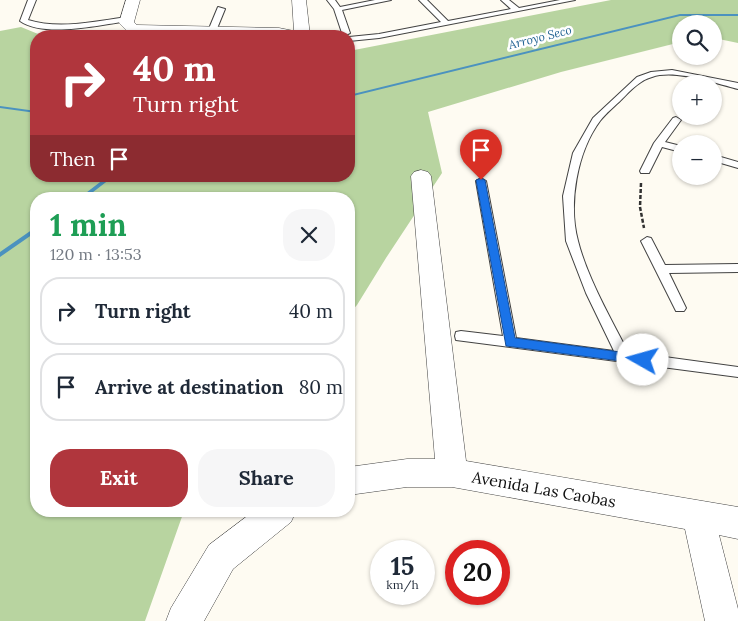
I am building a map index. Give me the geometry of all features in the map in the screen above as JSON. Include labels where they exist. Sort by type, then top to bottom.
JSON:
[{"type":"street","points":[[133,0],[127,26],[133,29],[172,30]]},
{"type":"street","points":[[299,0],[302,30]]},
{"type":"street","points":[[421,176],[452,473]]},
{"type":"street","name":"Avenida Las Caobas","points":[[355,480],[407,473],[452,473],[738,523]]},
{"type":"street","points":[[698,516],[723,621]]},
{"type":"street","points":[[184,621],[221,557],[272,517]]},
{"type":"lane","points":[[32,0],[24,21],[30,24],[45,26],[70,25],[128,19]]},
{"type":"lane","points":[[331,0],[338,9],[345,30]]},
{"type":"lane","points":[[338,9],[387,0]]},
{"type":"lane","points":[[423,0],[446,23]]},
{"type":"lane","points":[[505,0],[518,10]]},
{"type":"lane","points":[[355,36],[378,36],[571,0]]},
{"type":"lane","points":[[212,30],[221,9]]},
{"type":"lane","points":[[624,357],[592,293],[572,241],[568,196],[578,153],[596,120],[622,94],[640,79],[651,74],[672,72],[738,86]]},
{"type":"lane","points":[[645,171],[659,143],[672,125]]},
{"type":"lane","points":[[659,143],[672,147]]},
{"type":"lane","points":[[722,160],[738,165]]},
{"type":"lane","points":[[481,180],[510,342]]},
{"type":"lane","points":[[647,241],[680,308]]},
{"type":"lane","points":[[660,269],[738,268]]},
{"type":"lane","points":[[461,336],[738,372]]},
{"type":"path","points":[[645,171],[640,189],[640,207],[647,241]]},
{"type":"green space","points":[[611,0],[738,0],[738,43],[722,40],[722,15],[672,15],[672,44],[561,72],[428,112],[442,173],[355,307],[355,192],[30,192],[30,517],[182,517],[145,621],[0,621],[0,31],[21,27],[30,31],[30,182],[355,182],[355,50]]},
{"type":"waterway","name":"Arroyo Seco","points":[[355,95],[680,15],[738,15]]},
{"type":"waterway","name":"Arroyo Seco","points":[[0,107],[30,111]]},
{"type":"waterway","points":[[90,192],[104,182]]},
{"type":"waterway","points":[[0,255],[30,233]]},
{"type":"route","points":[[481,180],[510,342],[643,360]]}]
